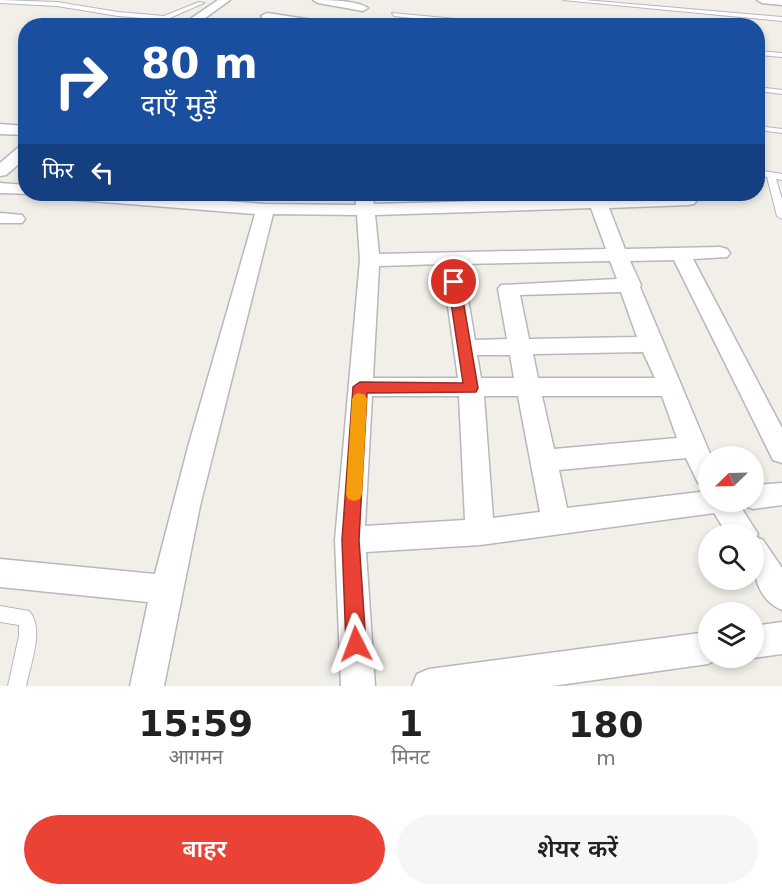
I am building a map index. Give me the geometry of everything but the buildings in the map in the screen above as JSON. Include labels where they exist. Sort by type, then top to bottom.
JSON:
[{"type":"street","points":[[308,0],[363,8]]},
{"type":"street","points":[[347,18],[375,0]]},
{"type":"street","points":[[762,0],[782,2]]},
{"type":"street","points":[[198,18],[221,3]]},
{"type":"street","points":[[264,18],[280,8]]},
{"type":"street","points":[[267,16],[280,18]]},
{"type":"street","points":[[2,132],[18,131]]},
{"type":"street","points":[[2,168],[18,155]]},
{"type":"street","points":[[0,188],[18,189]]},
{"type":"street","points":[[158,201],[264,209],[412,201]]},
{"type":"street","points":[[598,201],[651,344],[671,387],[698,456]]},
{"type":"street","points":[[358,686],[350,540],[370,260],[365,202]]},
{"type":"street","points":[[147,686],[165,589],[264,209]]},
{"type":"street","points":[[681,253],[779,442]]},
{"type":"street","points":[[370,260],[720,253]]},
{"type":"street","points":[[500,258],[556,523]]},
{"type":"street","points":[[451,260],[471,388],[480,532]]},
{"type":"street","points":[[507,289],[631,285]]},
{"type":"street","points":[[464,348],[651,344]]},
{"type":"street","points":[[360,387],[529,389],[671,387]]},
{"type":"street","points":[[543,461],[693,447]]},
{"type":"street","points":[[764,496],[782,494]]},
{"type":"street","points":[[350,540],[480,532],[698,504]]},
{"type":"street","points":[[764,566],[782,595]]},
{"type":"street","points":[[0,573],[165,589]]},
{"type":"street","points":[[764,640],[782,638]]},
{"type":"street","points":[[429,686],[698,649]]},
{"type":"lane","points":[[182,0],[221,3]]},
{"type":"lane","points":[[566,0],[782,19]]},
{"type":"lane","points":[[0,1],[57,4],[118,14],[165,18],[201,3]]},
{"type":"lane","points":[[591,18],[596,1]]},
{"type":"lane","points":[[394,14],[432,18]]},
{"type":"lane","points":[[765,48],[782,50]]},
{"type":"lane","points":[[765,54],[782,55]]},
{"type":"lane","points":[[765,90],[782,92]]},
{"type":"lane","points":[[765,129],[782,131]]},
{"type":"lane","points":[[765,174],[782,177]]},
{"type":"lane","points":[[771,175],[782,216]]},
{"type":"lane","points":[[0,614],[23,617],[27,621],[28,636],[17,686]]},
{"type":"slow traffic","points":[[354,494],[359,399]]},
{"type":"route","points":[[356,644],[350,540],[360,387],[471,388],[454,282]]}]
